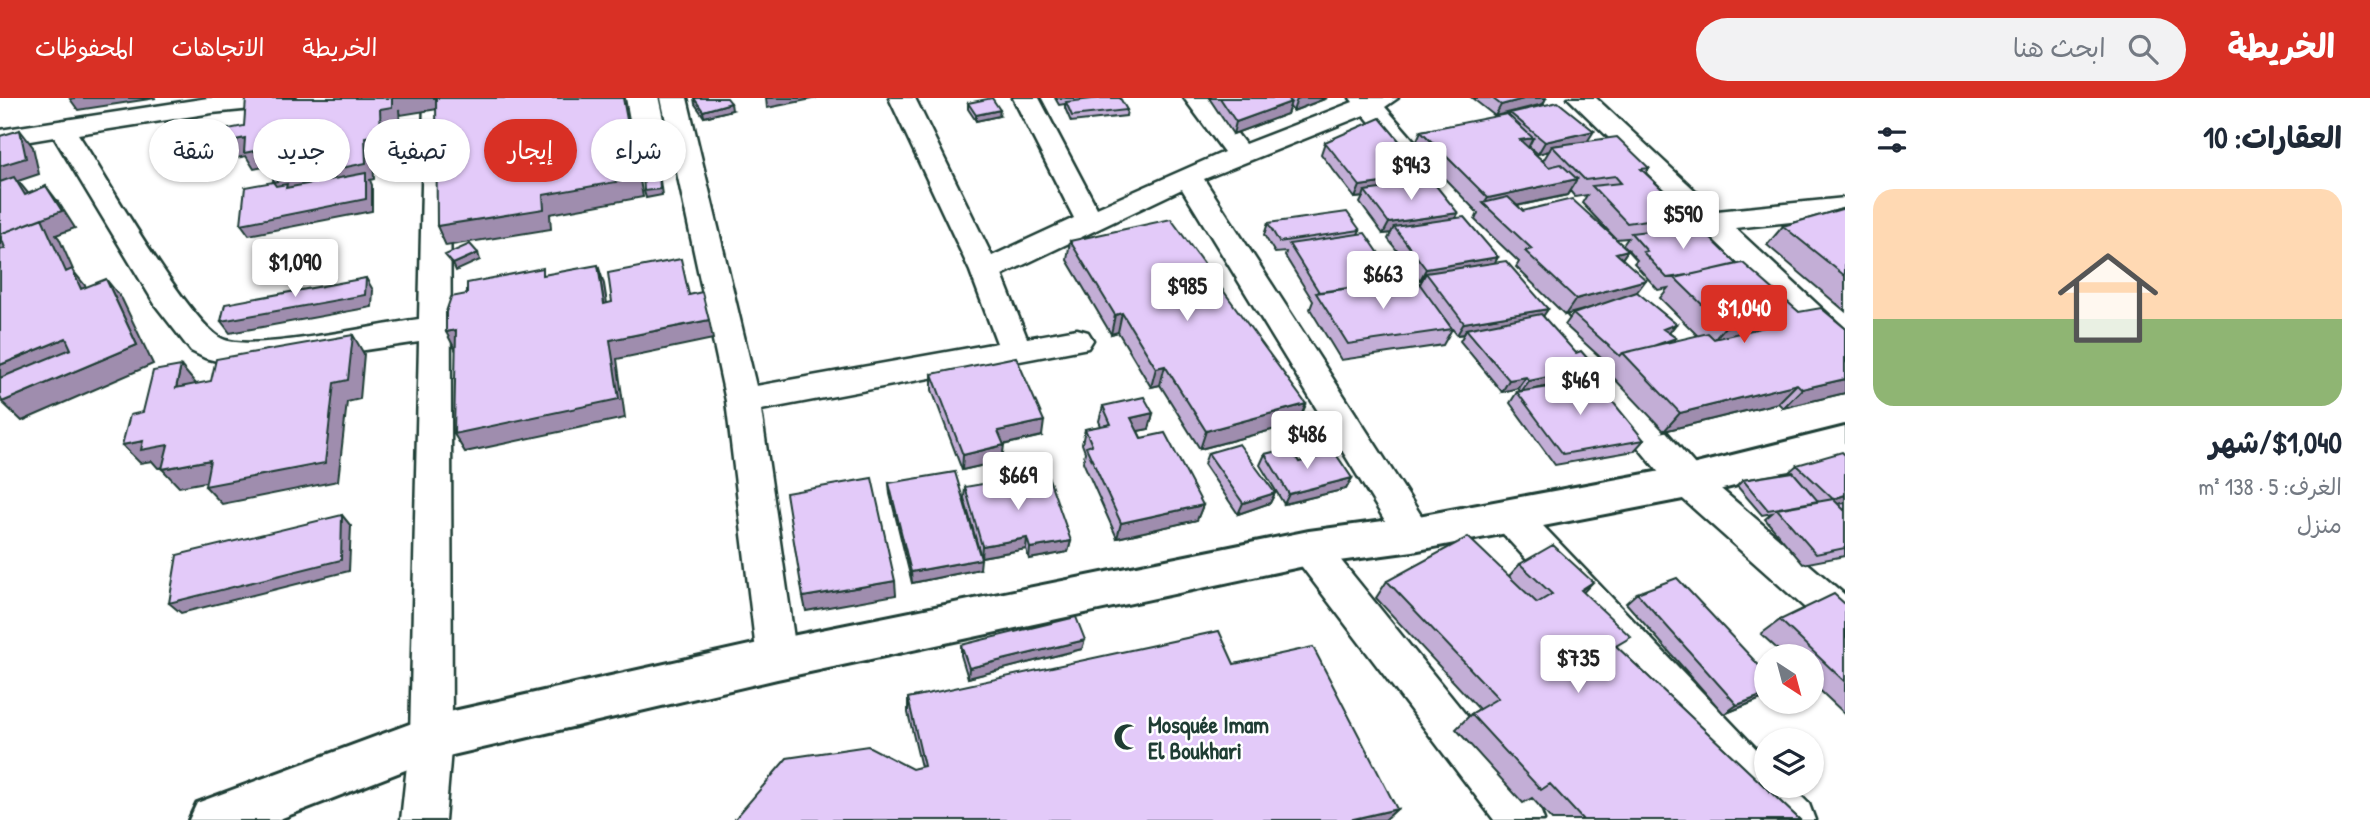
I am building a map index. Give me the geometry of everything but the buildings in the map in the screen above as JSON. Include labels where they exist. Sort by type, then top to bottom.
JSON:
[{"type":"street","points":[[0,138],[63,130],[213,102],[283,98]]},
{"type":"street","points":[[423,820],[431,738],[437,98]]},
{"type":"street","points":[[674,98],[743,401],[777,659]]},
{"type":"street","points":[[902,98],[985,271],[1016,351]]},
{"type":"street","points":[[1026,98],[1090,222]]},
{"type":"street","points":[[1198,98],[1240,155]]},
{"type":"street","points":[[1581,98],[1845,349]]},
{"type":"street","points":[[985,271],[1188,176],[1373,101],[1688,482],[1845,619]]},
{"type":"street","points":[[63,130],[167,298],[202,343],[216,350],[245,356],[436,328]]},
{"type":"street","points":[[1188,176],[1413,534]]},
{"type":"street","points":[[1712,221],[1845,207]]},
{"type":"street","points":[[743,401],[1077,340]]},
{"type":"street","points":[[214,820],[431,738],[777,659],[1309,548],[1413,534],[1688,482],[1845,442]]},
{"type":"street","points":[[1510,516],[1793,820]]},
{"type":"street","points":[[1309,548],[1522,820]]},
{"type":"place","name":"Mosquée Imam El Boukhari","points":[[1127,737]]}]
